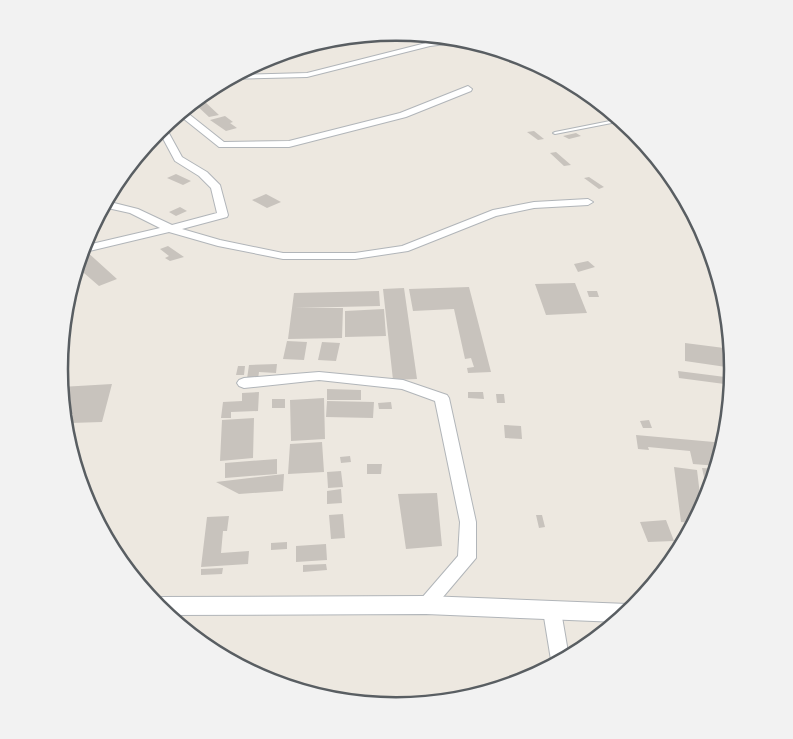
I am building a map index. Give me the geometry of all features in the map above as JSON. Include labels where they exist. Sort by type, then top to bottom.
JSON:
[{"type":"street","points":[[246,77],[307,75],[413,47],[437,44]]},
{"type":"street","points":[[187,117],[222,145],[289,144],[403,115],[468,89]]},
{"type":"street","points":[[92,247],[127,238],[173,230],[223,215],[216,187],[203,174],[178,159],[166,135]]},
{"type":"street","points":[[112,205],[134,210],[173,230],[218,243],[284,256],[355,256],[404,249],[493,213],[534,205],[588,202]]},
{"type":"street","points":[[244,383],[319,376],[403,385],[442,398],[468,522],[467,558],[426,606]]},
{"type":"street","points":[[169,606],[426,606],[617,613]]},
{"type":"street","points":[[552,612],[559,655]]},
{"type":"lane","points":[[555,133],[612,122]]},
{"type":"building","points":[[206,103],[219,115],[209,117],[199,108]]},
{"type":"building","points":[[225,116],[237,128],[226,131],[210,120]]},
{"type":"building","points":[[534,131],[544,139],[538,140],[527,132]]},
{"type":"building","points":[[576,133],[581,136],[569,139],[563,136]]},
{"type":"building","points":[[556,152],[571,165],[564,166],[550,153]]},
{"type":"building","points":[[176,174],[191,181],[183,185],[167,178]]},
{"type":"building","points":[[589,177],[604,187],[599,189],[584,178]]},
{"type":"building","points":[[266,194],[281,202],[267,208],[252,200]]},
{"type":"building","points":[[180,207],[187,211],[176,216],[169,212]]},
{"type":"building","points":[[168,246],[184,257],[170,261],[165,258],[169,256],[160,249]]},
{"type":"building","points":[[89,254],[117,279],[99,286],[83,272]]},
{"type":"building","points":[[588,261],[595,267],[578,272],[574,264]]},
{"type":"building","points":[[575,283],[587,313],[546,315],[535,284]]},
{"type":"building","points":[[469,287],[491,372],[468,373],[467,368],[474,367],[471,358],[465,359],[454,309],[413,311],[409,289]]},
{"type":"building","points":[[404,288],[417,379],[393,380],[383,289]]},
{"type":"building","points":[[379,291],[380,306],[295,308],[343,308],[342,338],[288,339],[294,293]]},
{"type":"building","points":[[587,291],[597,291],[599,297],[589,297]]},
{"type":"building","points":[[384,309],[386,336],[345,337],[345,311]]},
{"type":"building","points":[[287,341],[307,342],[304,360],[283,359]]},
{"type":"building","points":[[322,342],[340,343],[336,361],[318,360]]},
{"type":"building","points":[[685,343],[724,348],[725,367],[685,361]]},
{"type":"building","points":[[277,364],[276,373],[259,372],[258,379],[247,379],[249,365]]},
{"type":"building","points":[[238,366],[245,366],[244,375],[236,375]]},
{"type":"building","points":[[678,371],[725,377],[724,384],[679,378]]},
{"type":"building","points":[[112,384],[102,422],[73,423],[69,387]]},
{"type":"building","points":[[327,389],[361,390],[361,400],[327,400]]},
{"type":"building","points":[[259,392],[258,411],[231,412],[231,418],[221,418],[223,402],[242,401],[242,393]]},
{"type":"building","points":[[468,392],[483,392],[484,399],[468,398]]},
{"type":"building","points":[[496,394],[504,394],[505,403],[497,403]]},
{"type":"building","points":[[324,398],[325,439],[291,441],[290,400]]},
{"type":"building","points":[[272,399],[285,399],[285,408],[272,408]]},
{"type":"building","points":[[327,401],[374,402],[373,418],[326,417]]},
{"type":"building","points":[[391,402],[392,409],[379,409],[378,403]]},
{"type":"building","points":[[254,418],[253,458],[220,461],[222,420]]},
{"type":"building","points":[[649,420],[652,428],[643,428],[640,421]]},
{"type":"building","points":[[504,425],[521,426],[522,439],[505,438]]},
{"type":"building","points":[[636,435],[716,442],[710,465],[693,464],[690,451],[648,447],[649,450],[638,449]]},
{"type":"building","points":[[322,442],[324,472],[288,474],[290,444]]},
{"type":"building","points":[[350,456],[351,462],[341,463],[340,457]]},
{"type":"building","points":[[277,459],[277,474],[225,478],[225,463]]},
{"type":"building","points":[[367,464],[382,464],[381,474],[367,474]]},
{"type":"building","points":[[674,467],[697,470],[700,495],[687,522],[681,522]]},
{"type":"building","points":[[702,468],[709,468],[705,481]]},
{"type":"building","points":[[341,471],[343,487],[328,488],[327,472]]},
{"type":"building","points":[[284,474],[283,491],[239,494],[216,482]]},
{"type":"building","points":[[341,489],[342,503],[327,504],[327,491]]},
{"type":"building","points":[[437,493],[442,546],[406,549],[398,494]]},
{"type":"building","points":[[343,514],[345,538],[331,539],[329,515]]},
{"type":"building","points":[[536,515],[542,515],[545,527],[539,528]]},
{"type":"building","points":[[229,516],[227,531],[223,531],[221,553],[249,551],[248,564],[201,567],[207,517]]},
{"type":"building","points":[[666,520],[674,541],[648,542],[640,522]]},
{"type":"building","points":[[287,542],[287,549],[271,550],[271,543]]},
{"type":"building","points":[[326,544],[327,560],[296,562],[296,546]]},
{"type":"building","points":[[326,564],[327,570],[303,572],[303,565]]},
{"type":"building","points":[[223,568],[222,574],[201,575],[201,569]]}]
